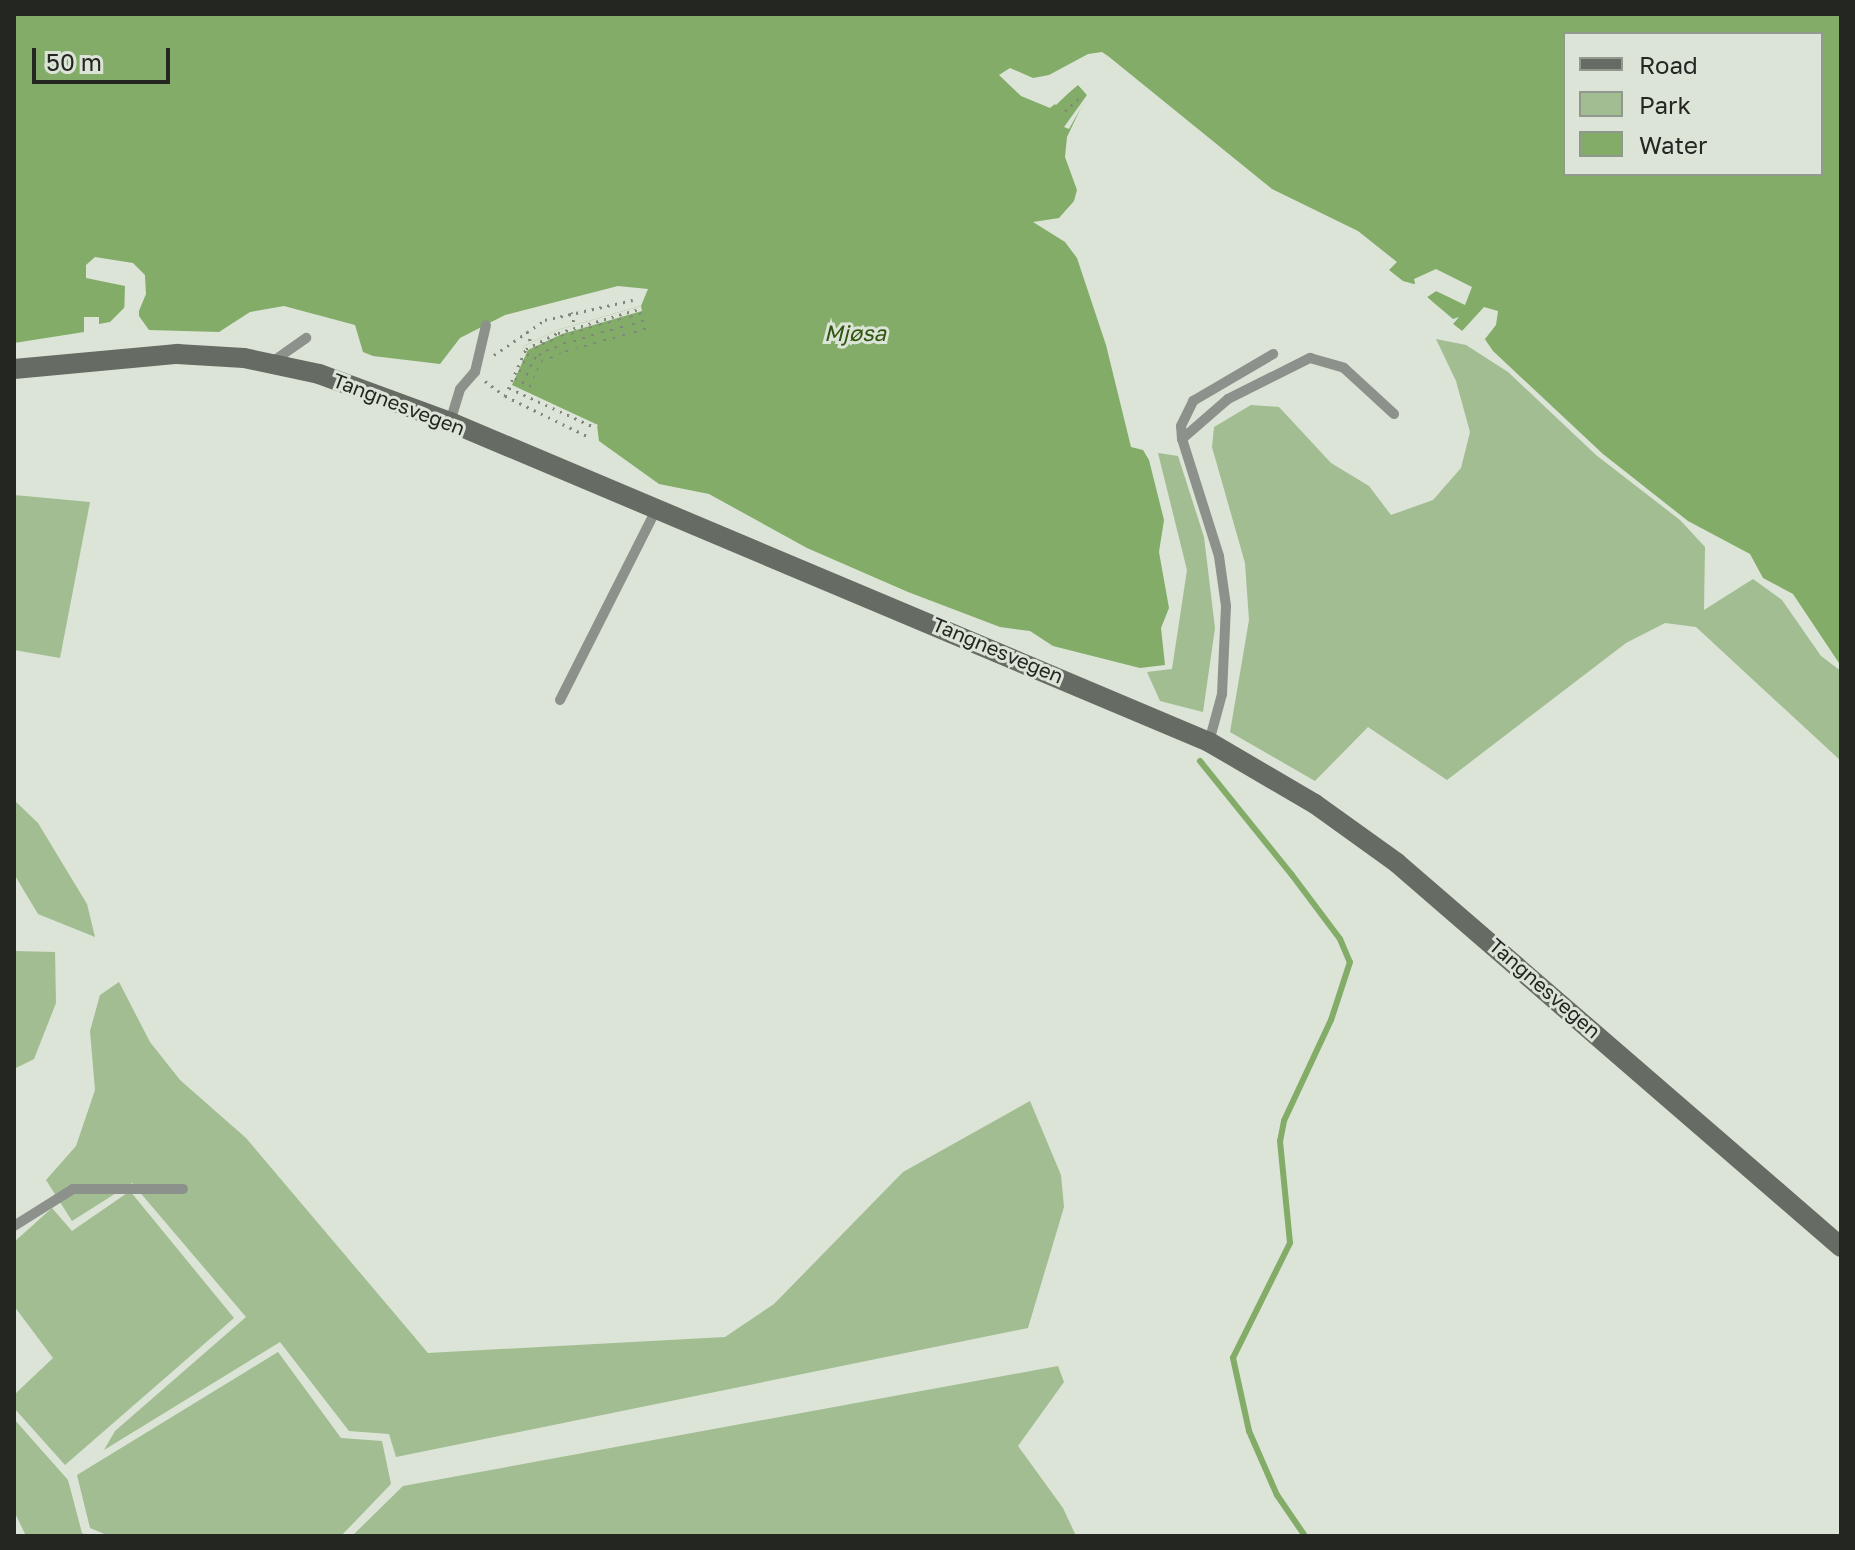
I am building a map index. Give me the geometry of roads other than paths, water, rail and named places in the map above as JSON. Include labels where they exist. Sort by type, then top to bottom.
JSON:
[{"type":"main road","name":"Tangnesvegen","points":[[14,369],[148,354],[272,362],[450,422],[1209,742],[1304,797],[1397,863],[1841,1247]]},
{"type":"lane","points":[[450,422],[460,389],[475,372],[486,325]]},
{"type":"lane","points":[[272,362],[306,338]]},
{"type":"lane","points":[[1209,742],[1222,694],[1226,606],[1219,556],[1182,439],[1181,426],[1193,401],[1273,354]]},
{"type":"lane","points":[[1182,439],[1228,399],[1310,358],[1344,368],[1394,414]]},
{"type":"lane","points":[[560,700],[657,508]]},
{"type":"lane","points":[[14,1226],[73,1189],[183,1189]]},
{"type":"water","name":"Mjøsa","points":[[14,14],[1841,14],[1841,666],[1793,594],[1763,578],[1750,554],[1688,521],[1603,454],[1493,351],[1482,335],[1485,320],[1463,332],[1453,324],[1427,297],[1436,291],[1456,297],[1434,277],[1414,284],[1403,281],[1389,270],[1397,262],[1358,231],[1272,189],[1108,56],[1087,58],[1036,92],[1056,105],[1078,84],[1087,95],[1067,137],[1065,157],[1077,190],[1074,201],[1059,218],[1033,222],[1065,242],[1077,258],[1106,345],[1131,447],[1143,450],[1149,460],[1164,520],[1159,552],[1169,608],[1161,628],[1165,665],[1140,668],[1053,646],[1030,631],[1000,627],[908,592],[807,548],[709,494],[659,484],[599,441],[597,425],[511,386],[524,346],[557,330],[641,306],[648,289],[618,286],[505,315],[460,338],[440,364],[373,356],[363,352],[355,325],[284,306],[250,312],[219,332],[149,330],[139,316],[139,286],[129,282],[129,303],[110,322],[99,324],[99,317],[84,317],[84,332],[14,343]]},
{"type":"waterway","points":[[1200,761],[1340,939],[1350,962],[1331,1020],[1284,1121],[1280,1141],[1290,1243],[1233,1358],[1249,1431],[1277,1495],[1305,1536]]}]
